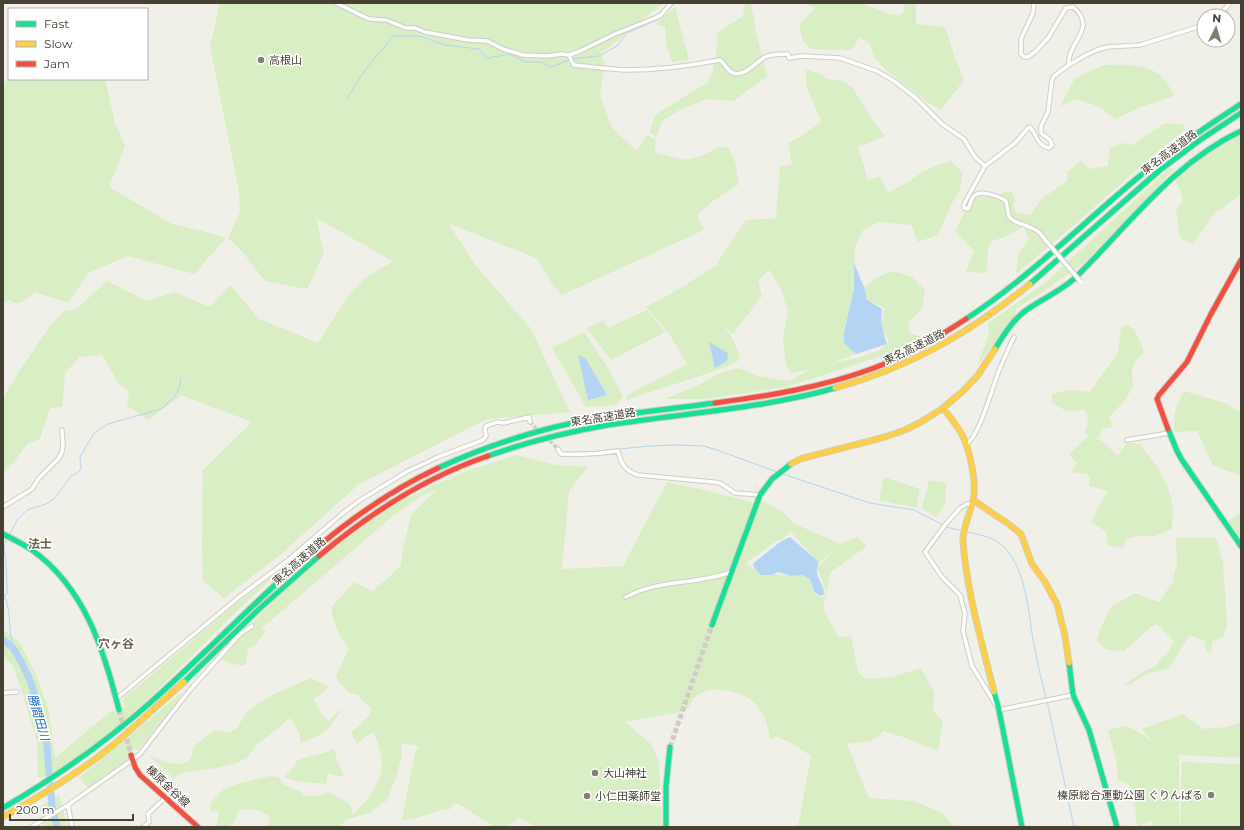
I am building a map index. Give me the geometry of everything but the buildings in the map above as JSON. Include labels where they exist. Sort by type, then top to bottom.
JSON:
[{"type":"main road","name":"東名高速道路","points":[[3,808],[69,768],[101,744],[139,712],[258,599],[322,543],[354,518],[408,483],[467,455],[512,438],[569,424],[608,417],[738,400],[797,390],[861,372],[907,353],[949,331],[987,306],[1051,254],[1154,165],[1206,127],[1241,104]]},
{"type":"main road","name":"東名高速道路","points":[[3,817],[72,775],[111,746],[156,708],[264,604],[315,559],[359,525],[412,491],[478,459],[508,448],[551,436],[608,425],[740,408],[801,398],[849,385],[908,362],[954,338],[1003,305],[1037,278],[1155,174],[1202,139],[1241,113]]},
{"type":"main road","points":[[712,625],[762,490],[778,472],[800,459],[885,437],[905,430],[944,408],[978,375],[1006,332],[1024,312],[1074,279],[1175,175],[1191,161],[1205,151],[1241,131]]},
{"type":"main road","points":[[1241,260],[1211,314],[1187,362],[1158,395],[1157,399],[1169,433],[1182,460],[1241,546]]},
{"type":"main road","points":[[944,408],[961,433],[966,445],[975,487],[965,530],[964,550],[973,608],[999,710],[1022,827]]},
{"type":"main road","points":[[972,502],[1010,525],[1021,534],[1032,564],[1056,604],[1065,636],[1073,695],[1089,730],[1117,827]]},
{"type":"main road","points":[[3,534],[25,545],[49,564],[70,587],[82,604],[99,640],[119,710]]},
{"type":"main road","points":[[666,827],[666,778],[670,747]]},
{"type":"main road","name":"榛原金谷線","points":[[132,758],[140,775],[198,827]]},
{"type":"street","points":[[336,3],[369,19],[386,20],[406,28],[415,28],[425,32],[468,40],[487,41],[523,55],[547,56],[562,54],[570,56],[615,34],[661,15],[671,3]]},
{"type":"street","points":[[1034,3],[1033,13],[1021,39],[1021,54],[1024,57],[1028,57],[1036,51],[1048,38],[1066,8],[1072,6],[1083,21],[1083,25],[1082,32],[1070,57],[1069,65]]},
{"type":"street","points":[[1081,282],[1039,232],[1014,221],[1010,217],[1006,201],[1002,198],[983,193],[973,197],[968,209],[964,208],[964,204],[985,166],[1015,143],[1028,128],[1030,127],[1034,136],[1044,147],[1049,148],[1052,145],[1050,140],[1041,133],[1041,126],[1048,112],[1052,80],[1054,76],[1069,65],[1097,50],[1107,47],[1140,45],[1196,28]]},
{"type":"street","points":[[570,56],[574,65],[625,70],[685,66],[720,60],[731,71],[740,73],[765,57],[776,54],[788,54],[789,58],[802,56],[840,58],[877,71],[894,81],[916,98],[942,124],[964,139],[975,157],[985,166]]},
{"type":"street","points":[[966,445],[972,440],[988,404],[999,372],[1014,337]]},
{"type":"street","points":[[116,699],[239,597],[286,561],[359,501],[406,472],[438,457],[483,440],[486,436],[486,426],[497,422],[529,417],[530,422]]},
{"type":"street","points":[[3,507],[32,489],[39,478],[59,458],[63,445],[62,430]]},
{"type":"street","points":[[1127,440],[1169,433]]},
{"type":"street","points":[[558,449],[561,454],[571,455],[618,451],[620,460],[629,472],[638,475],[720,483],[735,493],[760,495]]},
{"type":"street","points":[[972,502],[960,508],[925,552],[942,577],[960,595],[965,614],[964,632],[972,666],[999,710],[1073,695]]},
{"type":"street","points":[[626,597],[636,591],[650,587],[720,576],[731,572]]},
{"type":"street","points":[[31,827],[68,805],[132,758],[140,754],[189,691],[240,634],[252,626]]},
{"type":"street","points":[[3,693],[17,692]]},
{"type":"street","points":[[144,827],[149,822],[148,814],[165,798]]},
{"type":"street","points":[[68,805],[72,827]]},
{"type":"green space","points":[[220,3],[664,3],[600,53],[605,65],[600,95],[612,128],[637,151],[647,135],[656,140],[655,153],[686,160],[702,156],[719,147],[729,148],[735,162],[739,184],[713,201],[697,215],[704,230],[562,295],[553,285],[536,258],[448,223],[476,266],[531,329],[570,412],[487,419],[359,484],[279,556],[224,598],[203,581],[203,470],[252,422],[181,395],[148,420],[130,407],[127,407],[129,391],[119,384],[102,355],[78,357],[78,359],[65,373],[62,407],[50,408],[40,439],[27,444],[14,462],[3,473],[3,398],[49,327],[64,311],[75,310],[107,281],[147,301],[174,292],[210,307],[230,285],[259,319],[318,343],[348,296],[365,278],[393,261],[316,218],[324,253],[307,289],[265,281],[242,251],[228,238],[240,212],[239,192],[210,47]]},
{"type":"green space","points":[[745,3],[751,3],[767,77],[733,101],[706,99],[678,111],[662,121],[656,138],[650,132],[655,115],[708,82],[713,70],[717,47],[717,33],[743,16]]},
{"type":"green space","points":[[804,3],[861,3],[889,14],[900,15],[904,11],[905,3],[916,3],[916,24],[945,27],[964,80],[941,110],[930,104],[885,69],[874,57],[870,44],[860,37],[851,50],[811,49],[803,41],[799,25],[815,8]]},
{"type":"green space","points":[[675,7],[689,60],[672,62],[667,47],[665,27],[656,24]]},
{"type":"green space","points":[[1104,65],[1138,66],[1153,71],[1166,82],[1174,96],[1140,107],[1115,119],[1100,107],[1076,99],[1060,106],[1075,78]]},
{"type":"green space","points":[[806,70],[822,74],[826,79],[840,80],[852,87],[885,136],[858,147],[868,180],[880,176],[888,193],[910,181],[922,172],[951,161],[962,172],[960,191],[952,203],[938,235],[918,242],[911,225],[878,222],[863,230],[855,247],[854,288],[844,329],[844,343],[856,354],[829,364],[857,358],[880,350],[889,341],[882,329],[884,308],[866,299],[864,287],[880,276],[893,271],[912,277],[925,290],[922,309],[908,322],[910,333],[922,337],[909,347],[786,387],[706,399],[665,399],[698,385],[722,372],[739,368],[758,376],[789,381],[811,369],[791,373],[786,365],[783,337],[788,312],[780,287],[769,270],[758,281],[762,296],[733,334],[721,322],[731,335],[740,355],[738,361],[715,371],[626,400],[627,395],[687,364],[670,335],[646,307],[674,292],[718,264],[718,261],[746,220],[776,218],[780,166],[792,165],[788,143],[802,136],[821,121],[806,85]]},
{"type":"green space","points":[[9,80],[105,80],[115,123],[125,146],[109,187],[172,224],[226,238],[194,274],[128,256],[89,272],[68,303],[35,292],[21,303],[12,303],[10,299],[3,303],[3,83]]},
{"type":"green space","points":[[1164,124],[1183,124],[1185,130],[1164,146],[1016,274],[1018,254],[1029,239],[1025,231],[1025,226],[1005,237],[992,241],[988,248],[987,273],[966,272],[974,251],[955,231],[965,211],[977,197],[998,197],[1005,191],[1012,192],[1015,201],[1013,206],[1017,213],[1030,215],[1041,199],[1067,181],[1067,172],[1081,161],[1090,169],[1108,166],[1110,148],[1121,143],[1132,145]]},
{"type":"green space","points":[[1241,135],[1241,194],[1214,214],[1193,244],[1180,238],[1176,210],[1183,201],[1175,180],[1203,155]]},
{"type":"green space","points":[[1170,168],[1174,169],[1083,264],[1017,308],[1016,315],[977,366],[989,334],[988,323],[1046,282]]},
{"type":"green space","points":[[647,310],[665,332],[611,360],[587,328],[604,320],[608,328]]},
{"type":"green space","points":[[1127,324],[1135,331],[1144,353],[1135,361],[1132,370],[1133,386],[1126,399],[1109,417],[1112,427],[1101,429],[1100,438],[1092,437],[1102,441],[1118,456],[1127,443],[1140,444],[1151,458],[1169,490],[1173,513],[1171,530],[1154,536],[1137,536],[1126,539],[1123,548],[1108,545],[1106,532],[1091,521],[1108,491],[1089,486],[1090,475],[1072,472],[1077,463],[1069,454],[1089,436],[1084,433],[1088,421],[1086,413],[1084,410],[1066,411],[1051,402],[1052,394],[1070,390],[1090,392],[1118,353],[1121,328]]},
{"type":"green space","points":[[584,332],[610,371],[623,397],[616,405],[586,407],[552,348]]},
{"type":"green space","points":[[1184,391],[1225,403],[1241,413],[1241,476],[1213,465],[1197,431],[1175,432],[1174,416]]},
{"type":"green space","points":[[516,455],[556,465],[588,467],[569,491],[562,569],[623,566],[667,482],[751,502],[765,502],[781,511],[795,524],[841,544],[857,537],[867,546],[831,572],[823,608],[838,637],[851,636],[858,672],[866,679],[892,677],[921,668],[934,692],[933,711],[943,721],[938,751],[884,731],[871,741],[847,744],[869,798],[914,801],[942,813],[954,827],[798,827],[811,756],[792,743],[777,737],[770,739],[768,728],[761,710],[748,698],[731,691],[707,690],[699,694],[685,711],[625,722],[652,745],[659,763],[660,804],[632,801],[661,807],[662,827],[538,827],[519,818],[511,825],[500,827],[487,822],[456,803],[447,811],[444,809],[416,818],[402,820],[415,753],[419,746],[402,743],[401,759],[397,775],[387,800],[369,813],[345,820],[343,824],[335,827],[269,827],[269,816],[265,813],[248,809],[239,810],[236,819],[229,826],[216,827],[219,812],[210,811],[211,802],[224,789],[240,783],[270,776],[280,778],[282,784],[301,792],[305,796],[321,796],[328,791],[349,804],[354,816],[357,810],[372,793],[377,784],[382,768],[380,751],[374,731],[357,744],[351,733],[370,715],[371,708],[358,695],[348,692],[338,681],[336,676],[349,648],[342,640],[337,630],[331,608],[354,582],[373,591],[401,566],[403,547],[412,513],[438,489],[420,497],[394,515],[262,628],[265,632],[254,646],[248,649],[245,666],[229,663],[221,659],[244,631],[282,593],[344,539],[404,499],[464,472]],"holes":[[[790,531],[819,562],[836,548],[817,568],[826,590],[823,598],[813,593],[810,579],[802,575],[761,575],[746,563],[778,540],[784,538]]]},
{"type":"green space","points":[[884,477],[920,489],[916,508],[879,500]]},
{"type":"green space","points":[[929,480],[946,483],[945,505],[936,517],[922,508]]},
{"type":"green space","points":[[1241,512],[1241,541],[1228,521]]},
{"type":"green space","points":[[1176,538],[1216,538],[1223,562],[1227,626],[1223,637],[1212,642],[1211,653],[1206,651],[1205,641],[1190,635],[1169,668],[1145,675],[1131,684],[1124,685],[1141,673],[1155,666],[1168,652],[1174,641],[1157,624],[1147,630],[1125,651],[1107,650],[1097,641],[1106,617],[1113,606],[1135,593],[1159,602],[1173,582],[1177,565]]},
{"type":"green space","points":[[283,568],[246,602],[156,692],[107,736],[56,773],[38,778],[37,742],[13,666],[3,655],[3,629],[20,643],[36,674],[49,711],[55,758],[112,710],[116,713],[125,707],[123,699],[238,602]]},
{"type":"green space","points":[[311,678],[329,687],[314,699],[320,712],[328,721],[343,708],[328,729],[319,735],[301,743],[300,734],[290,718],[257,745],[246,758],[237,763],[217,768],[185,772],[173,778],[150,756],[171,763],[183,764],[191,758],[194,746],[215,730],[230,733],[236,729],[248,711],[258,704],[276,693]]},
{"type":"green space","points":[[182,692],[174,708],[137,751],[134,749],[127,754],[128,759],[88,788],[80,777]]},
{"type":"green space","points":[[1183,714],[1204,729],[1227,727],[1241,722],[1241,758],[1179,755],[1179,827],[1150,827],[1154,817],[1151,821],[1137,827],[1135,807],[1129,785],[1118,780],[1116,759],[1108,730],[1127,726],[1144,735],[1153,743],[1142,729]]},
{"type":"green space","points":[[334,748],[344,777],[328,773],[326,784],[296,781],[284,777],[296,765],[296,761],[331,751]]},
{"type":"green space","name":"榛原総合運動公園 ぐりんぱる","points":[[1182,762],[1241,764],[1241,827],[1180,827]]},
{"type":"green space","points":[[59,795],[68,827],[43,827],[39,807]]},
{"type":"water","points":[[854,263],[866,292],[866,299],[882,309],[882,327],[887,344],[856,354],[844,343],[844,332],[854,288]]},
{"type":"water","points":[[709,342],[728,353],[727,361],[715,368]]},
{"type":"water","points":[[578,355],[586,359],[607,395],[588,400]]},
{"type":"water","points":[[790,537],[819,562],[817,573],[824,594],[821,596],[814,592],[810,579],[802,575],[791,576],[778,572],[772,575],[761,575],[754,568],[753,564],[755,562],[780,542]]},
{"type":"waterway","points":[[668,10],[675,3]]},
{"type":"waterway","points":[[572,59],[599,56],[617,46],[627,33],[657,20],[660,17]]},
{"type":"waterway","points":[[346,100],[367,67],[394,36],[420,36],[445,45],[479,49],[488,58],[509,54],[526,62],[541,62],[551,67],[569,60]]},
{"type":"waterway","points":[[9,536],[17,520],[27,510],[46,504],[54,499],[71,476],[79,472],[81,468],[80,457],[94,433],[108,424],[161,409],[175,396],[179,388],[181,378]]},
{"type":"waterway","points":[[567,452],[590,452],[649,446],[704,446],[777,472]]},
{"type":"waterway","points":[[780,473],[870,503],[914,510],[943,525]]},
{"type":"waterway","points":[[946,527],[963,531]]},
{"type":"waterway","points":[[966,532],[995,540],[1003,546],[1018,568],[1026,595],[1036,656],[1046,698]]},
{"type":"waterway","points":[[5,595],[7,594],[7,590],[4,547],[7,538]]},
{"type":"waterway","points":[[3,592],[8,605],[13,648]]},
{"type":"waterway","name":"勝間田川","points":[[3,640],[13,648],[22,663],[31,683],[41,716],[46,735],[52,806],[57,827]]},
{"type":"waterway","points":[[1047,701],[1074,827]]},
{"type":"tunnel","points":[[530,422],[540,432]]},
{"type":"tunnel","points":[[546,437],[558,449]]},
{"type":"tunnel","points":[[670,747],[712,625]]},
{"type":"tunnel","points":[[119,710],[131,755]]},
{"type":"traffic: fast","points":[[966,319],[1032,270],[1160,160],[1241,104]]},
{"type":"traffic: fast","points":[[1030,284],[1160,170],[1200,140],[1241,113]]},
{"type":"traffic: fast","points":[[995,349],[1008,329],[1020,315],[1071,282],[1152,197],[1173,178],[1194,160],[1217,144],[1241,131]]},
{"type":"traffic: fast","points":[[488,456],[562,434],[608,425],[751,406],[835,388]]},
{"type":"traffic: fast","points":[[438,468],[508,440],[563,425],[615,416],[715,403]]},
{"type":"traffic: fast","points":[[1168,429],[1182,460],[1241,546]]},
{"type":"traffic: fast","points":[[712,625],[760,495],[772,479],[791,464]]},
{"type":"traffic: fast","points":[[3,534],[32,550],[50,565],[66,583],[79,602],[99,643],[107,665],[119,710]]},
{"type":"traffic: fast","points":[[3,808],[80,759],[116,732],[172,683],[315,549]]},
{"type":"traffic: fast","points":[[184,682],[258,610],[319,556]]},
{"type":"traffic: fast","points":[[1069,663],[1073,695],[1089,730],[1117,827]]},
{"type":"traffic: fast","points":[[994,692],[999,710],[1022,827]]},
{"type":"traffic: fast","points":[[666,827],[666,787],[670,747]]},
{"type":"traffic: slow","points":[[835,388],[862,380],[914,359],[962,333],[985,318],[1030,284]]},
{"type":"traffic: slow","points":[[791,464],[800,459],[885,437],[905,430],[921,422],[943,408],[963,391],[978,375],[995,349]]},
{"type":"traffic: slow","points":[[943,408],[961,433],[972,466],[974,494],[966,522],[963,542],[971,599],[994,692]]},
{"type":"traffic: slow","points":[[973,500],[1021,534],[1032,564],[1045,582],[1057,604],[1065,636],[1069,663]]},
{"type":"traffic: slow","points":[[3,817],[60,784],[87,765],[131,730],[184,682]]},
{"type":"traffic: jam","points":[[1168,429],[1157,399],[1187,362],[1211,314],[1241,260]]},
{"type":"traffic: jam","points":[[715,403],[796,390],[855,375],[910,352],[933,340],[966,319]]},
{"type":"traffic: jam","points":[[319,556],[378,511],[399,498],[442,475],[488,456]]},
{"type":"traffic: jam","points":[[315,549],[344,526],[389,495],[438,468]]},
{"type":"traffic: jam","points":[[131,755],[135,767],[140,775],[198,827]]},
{"type":"place","name":"高根山","points":[[261,60]]},
{"type":"place","name":"大山神社","points":[[595,773]]},
{"type":"place","name":"榛原総合運動公園 ぐりんぱる","points":[[1211,795]]},
{"type":"place","name":"小仁田薬師堂","points":[[587,796]]},
{"type":"district","name":"法士","points":[[40,543]]},
{"type":"district","name":"穴ヶ谷","points":[[116,643]]}]
